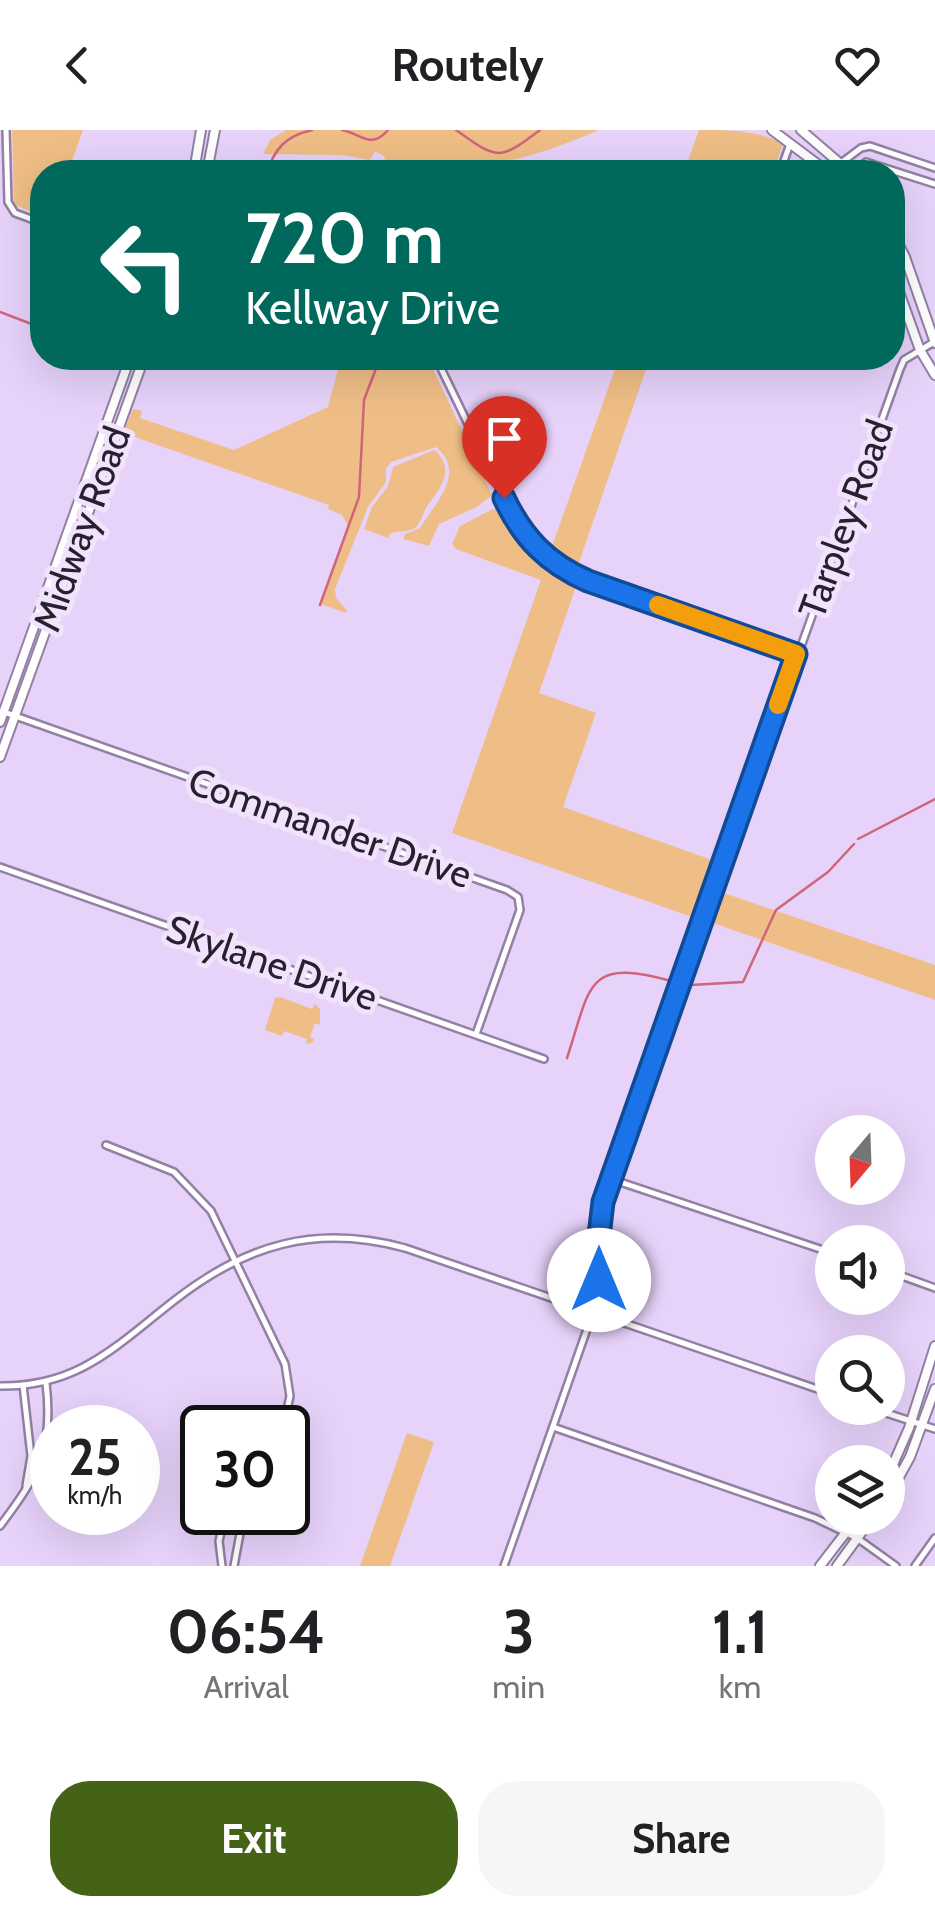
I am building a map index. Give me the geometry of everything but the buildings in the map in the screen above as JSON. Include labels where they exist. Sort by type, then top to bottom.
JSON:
[{"type":"main road","points":[[196,160],[201,130]]},
{"type":"main road","points":[[210,160],[215,130]]},
{"type":"main road","points":[[772,130],[813,160]]},
{"type":"main road","points":[[802,130],[839,160]]},
{"type":"main road","points":[[905,257],[935,343]]},
{"type":"main road","points":[[905,308],[920,350],[935,374]]},
{"type":"main road","name":"Midway Road","points":[[0,722],[126,370]]},
{"type":"main road","name":"Midway Road","points":[[0,758],[139,370]]},
{"type":"main road","points":[[117,395],[128,400]]},
{"type":"main road","points":[[72,522],[83,526]]},
{"type":"main road","points":[[901,1445],[935,1346]]},
{"type":"main road","points":[[905,1468],[935,1389]]},
{"type":"main road","points":[[820,1566],[844,1535]]},
{"type":"main road","points":[[837,1566],[859,1535]]},
{"type":"street","points":[[6,130],[8,202],[15,213],[30,219]]},
{"type":"street","points":[[784,160],[791,142]]},
{"type":"street","points":[[842,160],[870,146],[935,168]]},
{"type":"street","points":[[905,174],[935,184]]},
{"type":"street","name":"Tarpley Road","points":[[905,359],[935,343]]},
{"type":"street","points":[[442,370],[514,519],[550,560],[588,581],[796,654]]},
{"type":"street","name":"Tarpley Road","points":[[504,1566],[593,1312],[599,1280],[600,1216],[611,1179],[900,370]]},
{"type":"street","name":"Commander Drive","points":[[4,712],[508,890],[518,897],[520,910],[476,1034]]},
{"type":"street","name":"Skylane Drive","points":[[0,868],[544,1058]]},
{"type":"street","points":[[106,1144],[160,1164],[188,1183],[211,1211],[286,1364],[288,1405]]},
{"type":"street","points":[[611,1179],[815,1247]]},
{"type":"street","points":[[0,1386],[46,1382],[98,1362],[176,1299],[237,1259],[305,1239],[363,1238],[406,1248],[815,1388]]},
{"type":"street","points":[[905,1278],[935,1288]]},
{"type":"street","points":[[0,1526],[34,1480],[44,1450],[46,1382]]},
{"type":"street","points":[[24,1386],[31,1456],[25,1489]]},
{"type":"street","points":[[905,1420],[935,1429]]},
{"type":"street","points":[[552,1426],[815,1518]]},
{"type":"street","points":[[220,1535],[222,1566]]},
{"type":"street","points":[[234,1566],[240,1535]]},
{"type":"street","points":[[852,1535],[896,1566]]},
{"type":"street","points":[[916,1566],[935,1538]]},
{"type":"shaded area","points":[[12,130],[83,130],[72,160],[30,160],[30,211],[14,204]]},
{"type":"shaded area","points":[[286,130],[599,130],[512,160],[385,160],[375,151],[370,160],[341,155],[263,154],[270,140]]},
{"type":"shaded area","points":[[699,130],[754,133],[783,144],[777,160],[688,160]]},
{"type":"shaded area","points":[[338,370],[434,370],[492,495],[477,507],[439,524],[429,546],[403,539],[405,534],[420,528],[440,498],[449,467],[436,447],[391,462],[386,469],[386,482],[368,507],[335,589],[346,613],[321,604],[349,528],[342,515],[328,509],[329,505],[132,436],[129,442],[122,436],[133,409],[142,411],[140,418],[234,450],[328,407]]},
{"type":"shaded area","points":[[615,370],[646,370],[576,571],[550,552]]},
{"type":"shaded area","points":[[434,450],[444,464],[444,479],[417,526],[391,533],[388,538],[364,529],[372,507],[388,486],[393,467]]},
{"type":"shaded area","points":[[500,509],[536,558],[577,584],[539,693],[596,713],[563,807],[715,861],[695,918],[452,833],[541,580],[456,549],[452,544],[460,526]]},
{"type":"shaded area","points":[[718,891],[935,965],[935,1000],[707,921]]},
{"type":"shaded area","points":[[275,998],[312,1009],[315,1004],[320,1009],[320,1025],[315,1023],[312,1043],[306,1044],[307,1039],[284,1031],[282,1036],[265,1030]]},
{"type":"shaded area","points":[[407,1433],[434,1442],[390,1566],[360,1566]]},
{"type":"waterway","points":[[272,160],[283,144],[312,130]]},
{"type":"waterway","points":[[342,130],[371,140],[388,130]]},
{"type":"waterway","points":[[456,130],[498,153],[515,148],[540,130]]},
{"type":"waterway","points":[[0,312],[30,323]]},
{"type":"waterway","points":[[320,605],[359,497],[364,400],[375,370]]},
{"type":"waterway","points":[[858,839],[935,799]]},
{"type":"waterway","points":[[691,985],[743,982],[776,910],[828,872],[854,844]]},
{"type":"waterway","points":[[567,1058],[581,1012],[596,984],[607,976],[622,973],[671,981]]},
{"type":"slow traffic","points":[[658,605],[796,654],[778,705]]},
{"type":"route","points":[[504,498],[529,540],[561,568],[796,654],[603,1202],[599,1280]]}]
